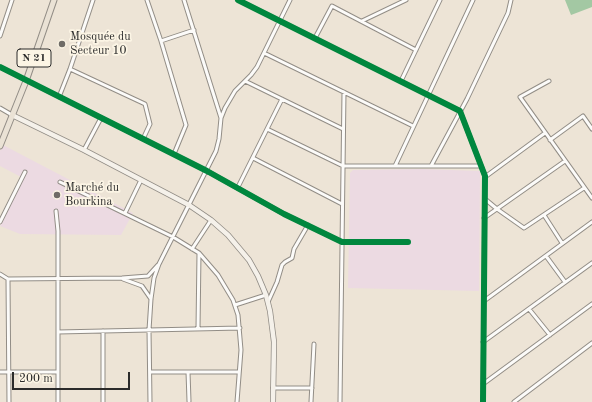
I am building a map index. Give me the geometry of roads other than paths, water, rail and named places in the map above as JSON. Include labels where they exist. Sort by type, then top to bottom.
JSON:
[{"type":"main road","name":"N 21","points":[[0,146],[26,81],[54,0]]},
{"type":"street","points":[[0,36],[1,28],[12,0]]},
{"type":"street","points":[[59,97],[93,0]]},
{"type":"street","points":[[147,0],[186,125],[174,154]]},
{"type":"street","points":[[184,0],[221,118]]},
{"type":"street","points":[[238,0],[460,111],[485,177],[483,402]]},
{"type":"street","points":[[150,402],[149,330],[154,278],[159,264],[216,151],[221,118],[233,95],[257,67],[290,0]]},
{"type":"street","points":[[362,21],[406,0]]},
{"type":"street","points":[[401,81],[440,0]]},
{"type":"street","points":[[395,166],[473,0]]},
{"type":"street","points":[[431,166],[508,13],[511,0]]},
{"type":"street","points":[[315,38],[332,6],[416,50]]},
{"type":"street","points":[[161,41],[194,30]]},
{"type":"street","points":[[264,53],[413,126]]},
{"type":"street","points":[[0,67],[174,154],[238,187],[284,214],[342,242],[408,242]]},
{"type":"street","points":[[70,69],[145,104],[150,124],[144,139]]},
{"type":"street","points":[[245,81],[343,129]]},
{"type":"street","points":[[549,81],[520,97],[592,198]]},
{"type":"street","points":[[340,402],[344,92]]},
{"type":"street","points":[[238,187],[282,99]]},
{"type":"street","points":[[0,108],[189,205],[211,220],[228,235],[249,260],[258,276],[268,302],[273,326],[274,342],[273,402]]},
{"type":"street","points":[[550,140],[583,116],[592,129]]},
{"type":"street","points":[[84,150],[101,118]]},
{"type":"street","points":[[267,129],[343,166],[481,166]]},
{"type":"street","points":[[485,177],[545,133]]},
{"type":"street","points":[[253,158],[342,204]]},
{"type":"street","points":[[484,218],[565,161]]},
{"type":"street","points":[[0,222],[25,172]]},
{"type":"street","points":[[125,213],[141,180]]},
{"type":"street","points":[[60,182],[173,236],[199,253],[218,275],[235,305],[240,328],[241,350],[237,402]]},
{"type":"street","points":[[484,199],[524,228],[584,188]]},
{"type":"street","points":[[56,211],[58,231],[58,402]]},
{"type":"street","points":[[544,215],[562,243]]},
{"type":"street","points":[[192,249],[211,220]]},
{"type":"street","points":[[484,301],[592,222]]},
{"type":"street","points":[[268,302],[277,282],[282,265],[292,258],[294,249],[308,225]]},
{"type":"street","points":[[198,329],[199,253]]},
{"type":"street","points":[[546,256],[565,282]]},
{"type":"street","points":[[483,342],[592,263]]},
{"type":"street","points":[[0,274],[8,279],[122,278],[148,276],[159,264]]},
{"type":"street","points":[[122,278],[142,286],[151,299]]},
{"type":"street","points":[[8,279],[9,402]]},
{"type":"street","points":[[235,305],[266,295]]},
{"type":"street","points":[[483,384],[592,304]]},
{"type":"street","points":[[529,309],[550,335]]},
{"type":"street","points":[[58,332],[240,328]]},
{"type":"street","points":[[102,402],[103,331]]},
{"type":"street","points":[[514,402],[592,343]]},
{"type":"street","points":[[311,402],[314,344]]},
{"type":"street","points":[[0,372],[58,372]]},
{"type":"street","points":[[150,372],[240,372]]},
{"type":"street","points":[[188,372],[188,401]]},
{"type":"street","points":[[273,388],[312,388]]},
{"type":"place","name":"Mosquée du Secteur 10","points":[[62,44]]},
{"type":"place","name":"Marché du Bourkina","points":[[57,195]]}]
